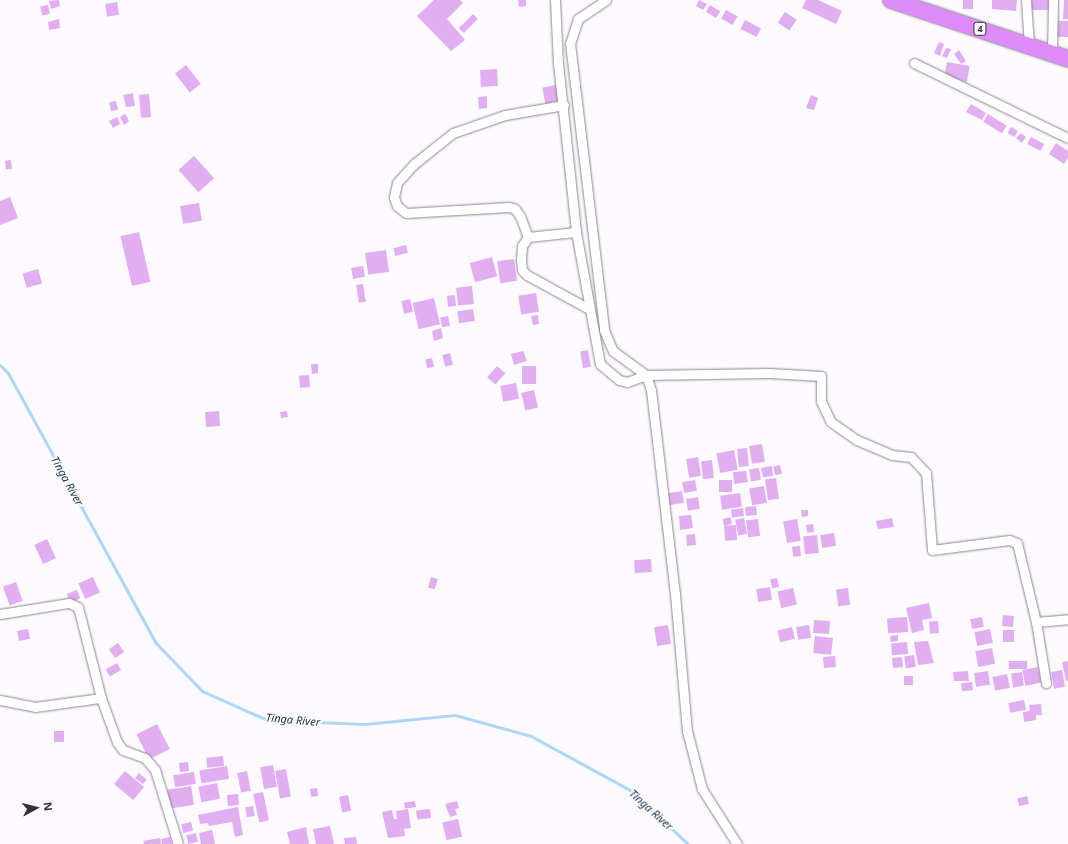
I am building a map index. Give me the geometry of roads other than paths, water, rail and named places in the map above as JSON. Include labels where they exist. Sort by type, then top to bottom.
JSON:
[{"type":"highway","name":"4","points":[[899,2],[1068,59]]},
{"type":"street","points":[[555,0],[558,63],[564,105],[576,232],[600,364],[619,380],[635,381],[646,375],[769,373],[821,376],[821,401],[830,422],[857,440],[892,454],[911,457],[926,474],[932,550],[1009,540],[1017,543],[1036,622],[1046,683]]},
{"type":"street","points":[[606,0],[578,19],[570,43],[576,108],[604,330],[613,351],[646,375],[651,390],[675,594],[687,731],[697,775],[711,804],[737,844]]},
{"type":"street","points":[[1026,0],[1029,45]]},
{"type":"street","points":[[1052,0],[1052,53]]},
{"type":"street","points":[[914,63],[1068,138]]},
{"type":"street","points":[[528,237],[515,209],[509,207],[406,213],[397,206],[394,190],[397,183],[414,164],[452,133],[505,115],[564,105]]},
{"type":"street","points":[[528,237],[576,232]]},
{"type":"street","points":[[528,237],[522,246],[522,270],[527,275],[589,309]]},
{"type":"street","points":[[0,614],[69,603],[78,606],[101,698],[118,745],[123,750],[145,758],[155,770],[178,844]]},
{"type":"street","points":[[1036,622],[1068,619]]},
{"type":"street","points":[[0,700],[35,708],[101,698]]},
{"type":"waterway","name":"Tinga River","points":[[0,365],[8,373],[155,642],[202,691],[267,720],[365,724],[455,715],[531,736],[630,790],[688,844]]}]
